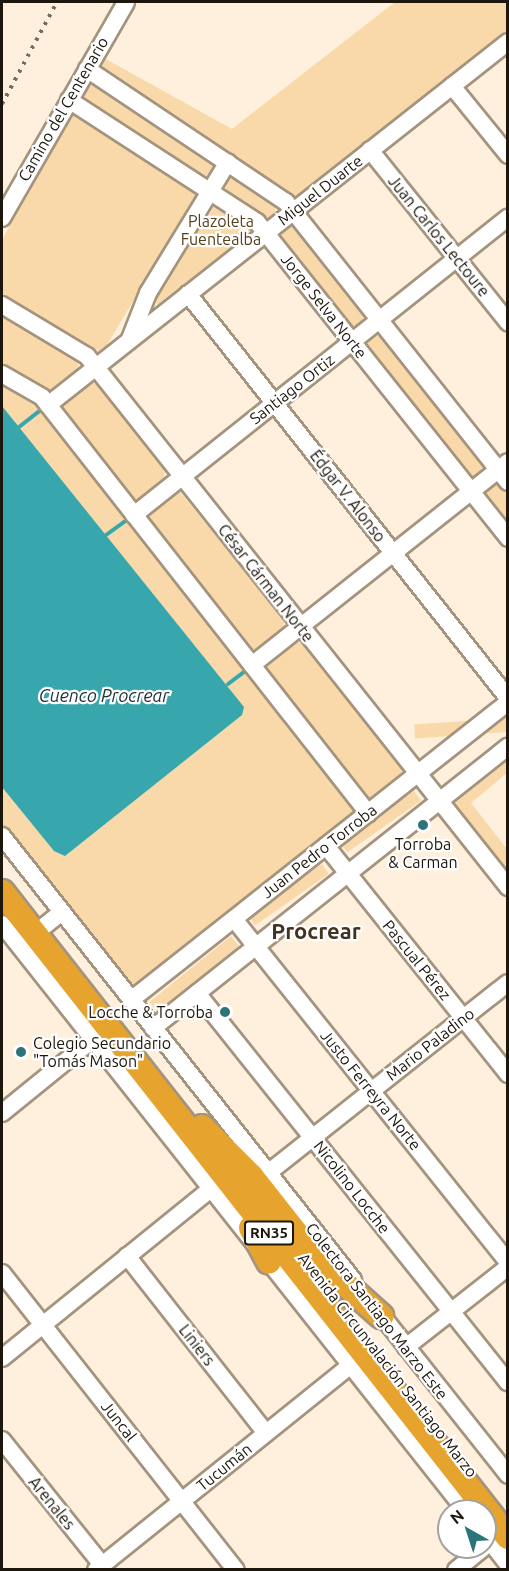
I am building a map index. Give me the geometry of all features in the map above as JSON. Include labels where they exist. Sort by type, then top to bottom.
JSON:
[{"type":"highway","name":"Avenida Circunvalación Santiago Marzo","points":[[3,880],[159,1093],[469,1499]]},
{"type":"highway","name":"Avenida Circunvalación Santiago Marzo","points":[[40,930],[193,1118],[470,1499]]},
{"type":"highway","points":[[159,1093],[186,1142],[242,1213],[269,1262]]},
{"type":"highway","points":[[193,1118],[251,1176],[315,1257],[381,1316]]},
{"type":"street","name":"Camino del Centenario","points":[[2,218],[126,2]]},
{"type":"street","name":"Miguel Duarte","points":[[48,405],[507,42]]},
{"type":"street","points":[[87,69],[280,197],[504,472],[471,492],[252,665]]},
{"type":"street","points":[[452,86],[507,155]]},
{"type":"street","name":"Jorge Selva Norte","points":[[69,100],[254,219],[507,538]]},
{"type":"street","name":"Juan Carlos Lectoure","points":[[370,150],[507,322]]},
{"type":"street","points":[[130,340],[148,293],[228,162]]},
{"type":"street","name":"Santiago Ortiz","points":[[134,515],[507,218]]},
{"type":"street","name":"Édgar V. Alonso","points":[[188,294],[507,698]]},
{"type":"street","name":"César Cárman Norte","points":[[2,305],[80,349],[96,367],[507,887]]},
{"type":"street","points":[[2,374],[40,396],[48,405],[368,813]]},
{"type":"street","name":"Juan Pedro Torroba","points":[[131,1000],[507,702]]},
{"type":"street","points":[[153,1028],[507,747]]},
{"type":"street","name":"Colectora Santiago Marzo Este","points":[[2,836],[40,930],[93,1039],[457,1499]]},
{"type":"street","name":"Pascual Pérez","points":[[326,846],[507,1074]]},
{"type":"street","name":"Justo Ferreyra Norte","points":[[234,919],[507,1262]]},
{"type":"street","name":"Colectora Santiago Marzo Este","points":[[2,924],[40,930],[131,1000],[507,1475]]},
{"type":"street","name":"Mario Paladino","points":[[268,1173],[507,983]]},
{"type":"street","name":"Nicolino Locche","points":[[197,993],[507,1382]]},
{"type":"street","points":[[2,1113],[93,1039]]},
{"type":"street","points":[[2,1358],[211,1189]]},
{"type":"street","name":"Liniers","points":[[127,1256],[266,1433]]},
{"type":"street","points":[[406,1347],[507,1267]]},
{"type":"street","name":"Juncal","points":[[2,1272],[236,1569]]},
{"type":"street","name":"Tucumán","points":[[99,1567],[351,1365]]},
{"type":"street","name":"Arenales","points":[[2,1440],[99,1567]]},
{"type":"street","points":[[497,1538],[507,1564]]},
{"type":"street","points":[[456,1569],[468,1559]]},
{"type":"green space","points":[[395,2],[507,2],[507,32],[297,196],[287,194],[102,70],[104,58],[232,129]]},
{"type":"green space","points":[[97,84],[212,160],[212,172],[205,176],[198,174],[84,100],[86,88]]},
{"type":"green space","points":[[76,113],[197,191],[197,195],[107,345],[99,351],[2,296],[2,240],[69,116]]},
{"type":"green space","points":[[234,177],[276,204],[275,215],[265,218],[227,194],[225,182]]},
{"type":"green space","name":"Plazoleta Fuentealba","points":[[216,204],[251,227],[249,234],[157,305],[155,298]]},
{"type":"green space","points":[[297,226],[365,313],[360,325],[349,326],[280,239],[286,227]]},
{"type":"green space","points":[[2,314],[77,358],[79,369],[48,393],[2,370]]},
{"type":"green space","points":[[381,335],[484,465],[479,475],[469,477],[366,347],[371,338]]},
{"type":"green space","points":[[2,378],[38,399],[42,413],[50,414],[125,510],[124,516],[129,523],[136,524],[244,661],[243,668],[254,674],[355,803],[357,813],[139,985],[128,983],[2,824]]},
{"type":"green space","points":[[92,383],[99,385],[165,469],[164,478],[136,501],[131,501],[60,408]]},
{"type":"green space","points":[[497,485],[507,491],[507,530],[485,498],[487,489]]},
{"type":"green space","points":[[180,492],[284,620],[284,629],[255,652],[250,653],[146,517]]},
{"type":"green space","points":[[297,642],[304,644],[402,769],[401,778],[370,802],[264,670]]},
{"type":"green space","points":[[506,718],[507,732],[415,738],[414,724]]},
{"type":"green space","points":[[507,755],[507,773],[471,803],[507,849],[507,874],[454,802]]},
{"type":"green space","points":[[414,791],[421,801],[347,852],[340,843]]},
{"type":"green space","points":[[322,864],[329,874],[255,925],[248,916]]},
{"type":"green space","points":[[231,936],[239,946],[158,1012],[149,1002]]},
{"type":"water","name":"Cuenco Procrear","points":[[2,406],[244,707],[242,715],[65,856],[54,851],[2,787]]},
{"type":"waterway","points":[[19,427],[45,407]]},
{"type":"waterway","points":[[106,535],[131,517]]},
{"type":"waterway","points":[[228,684],[249,668]]},
{"type":"railway","points":[[2,104],[57,2]]},
{"type":"place","name":"Torroba & Carman","points":[[423,825]]},
{"type":"place","name":"Locche & Torroba","points":[[225,1012]]},
{"type":"place","name":"Colegio Secundario \"Tomás Mason\"","points":[[21,1052]]},
{"type":"district","name":"Procrear","points":[[316,931]]}]
